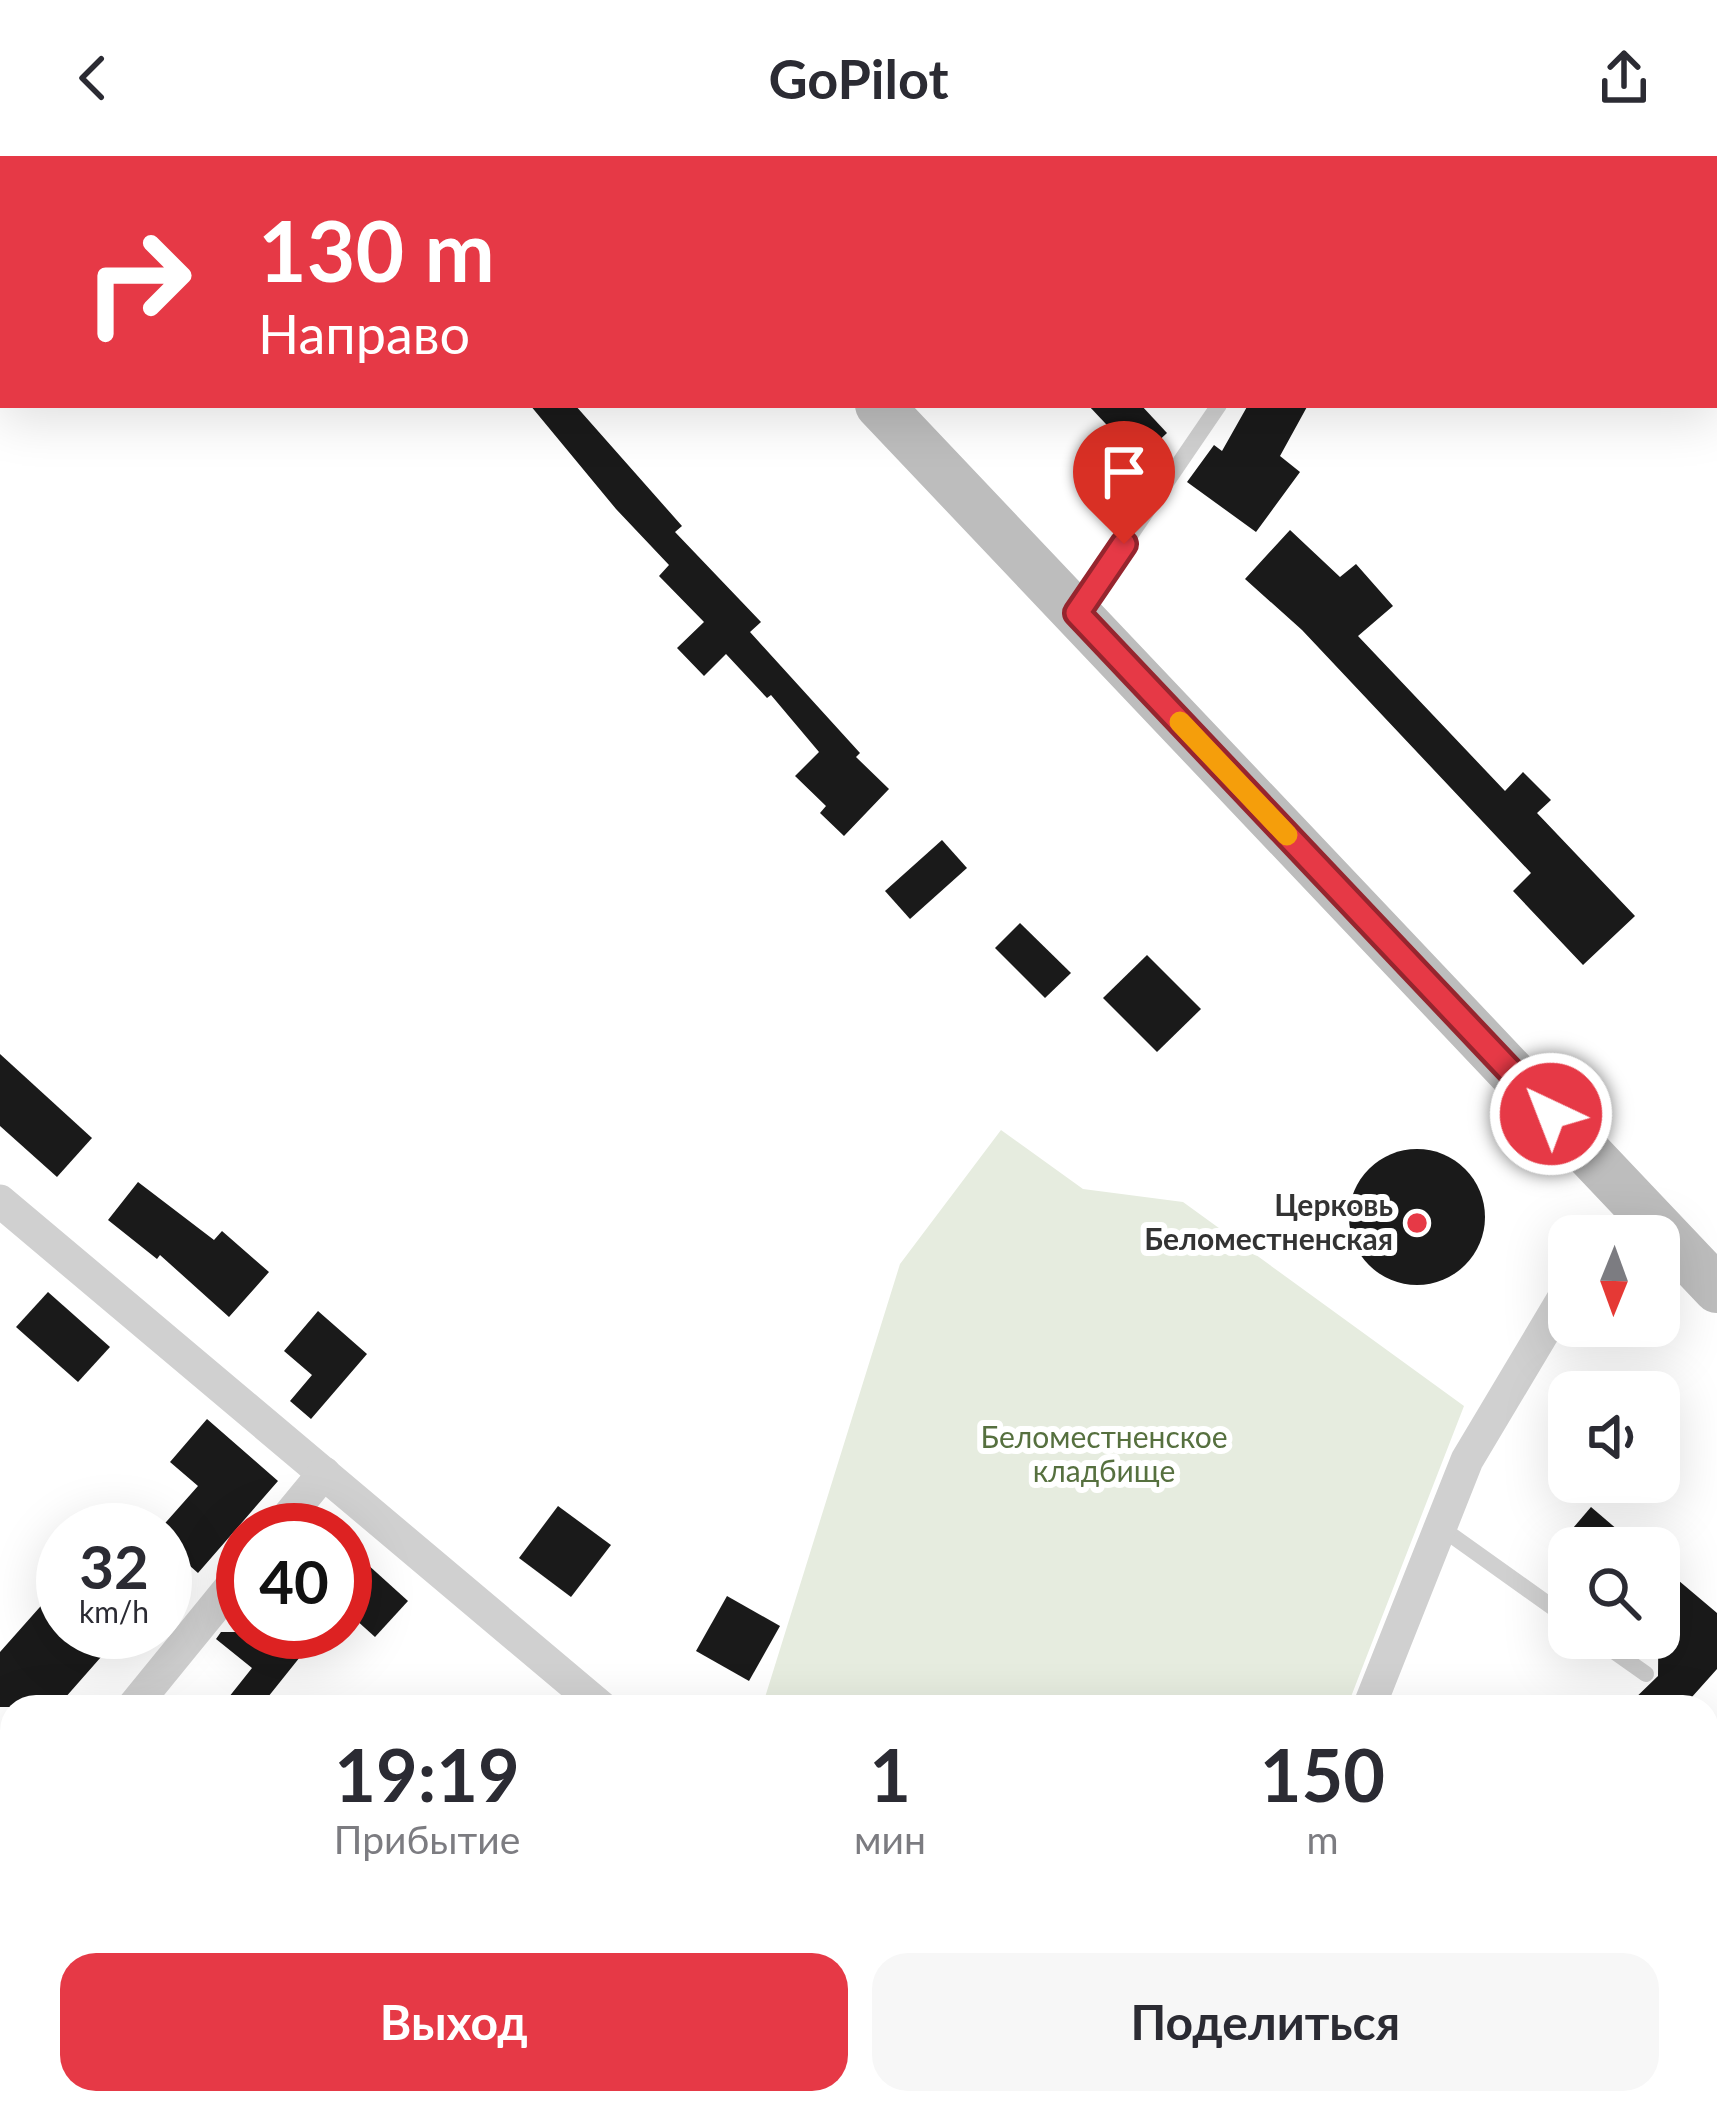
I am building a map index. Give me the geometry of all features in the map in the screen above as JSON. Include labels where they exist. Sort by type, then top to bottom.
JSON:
[{"type":"street","points":[[883,408],[1641,1215]]},
{"type":"street","points":[[0,1201],[587,1695]]},
{"type":"street","points":[[1680,1255],[1717,1288]]},
{"type":"street","points":[[1374,1695],[1467,1460],[1548,1324]]},
{"type":"street","points":[[299,1503],[324,1473]]},
{"type":"street","points":[[143,1695],[216,1605]]},
{"type":"lane","points":[[1077,613],[1217,408]]},
{"type":"lane","points":[[1440,1526],[1548,1604]]},
{"type":"lane","points":[[1624,1659],[1646,1675]]},
{"type":"green space","name":"Беломестненское кладбище","points":[[1001,1130],[1083,1189],[1183,1202],[1464,1406],[1352,1695],[766,1695],[900,1264]]},
{"type":"building","points":[[532,408],[578,408],[682,526],[675,532],[761,622],[750,632],[889,789],[844,836],[820,813],[826,806],[795,776],[819,752],[771,695],[767,698],[726,654],[704,676],[677,648],[704,622],[659,576],[669,565]]},
{"type":"building","points":[[1091,408],[1144,408],[1167,433],[1139,459]]},
{"type":"building","points":[[1246,408],[1306,408],[1280,456],[1300,472],[1256,532],[1187,482],[1214,445],[1222,451]]},
{"type":"building","points":[[1290,530],[1340,577],[1356,564],[1393,606],[1358,636],[1505,791],[1523,772],[1551,800],[1537,813],[1635,916],[1583,965],[1513,891],[1531,873],[1302,630],[1245,579]]},
{"type":"building","points":[[942,840],[967,868],[910,919],[885,891]]},
{"type":"building","points":[[1020,923],[1071,973],[1045,998],[995,948]]},
{"type":"building","points":[[1147,955],[1201,1009],[1157,1052],[1103,998]]},
{"type":"building","points":[[0,1054],[92,1138],[57,1177],[0,1126]]},
{"type":"building","name":"Церковь Беломестненская","points":[[1417,1149],[1443,1154],[1465,1169],[1480,1191],[1485,1217],[1480,1243],[1465,1265],[1443,1280],[1417,1285],[1391,1280],[1369,1265],[1354,1243],[1349,1217],[1354,1191],[1369,1169],[1391,1154]]},
{"type":"building","points":[[138,1182],[214,1240],[222,1231],[269,1272],[229,1317],[160,1255],[157,1259],[108,1220]]},
{"type":"building","points":[[48,1292],[110,1347],[78,1382],[16,1327]]},
{"type":"building","points":[[318,1311],[367,1354],[311,1419],[290,1401],[312,1375],[284,1351]]},
{"type":"building","points":[[207,1419],[278,1481],[259,1503],[216,1503],[216,1552],[198,1573],[192,1568],[192,1503],[183,1503],[198,1486],[170,1462]]},
{"type":"building","points":[[558,1506],[611,1545],[571,1597],[519,1558]]},
{"type":"building","points":[[1591,1507],[1614,1527],[1574,1527]]},
{"type":"building","points":[[372,1568],[408,1601],[375,1637],[372,1634]]},
{"type":"building","points":[[1680,1582],[1717,1613],[1717,1669],[1694,1695],[1638,1695],[1658,1676],[1658,1659],[1680,1659]]},
{"type":"building","points":[[727,1596],[780,1626],[749,1681],[696,1651]]},
{"type":"building","points":[[36,1611],[36,1659],[99,1659],[68,1695],[0,1695],[0,1652]]},
{"type":"building","points":[[241,1659],[298,1659],[270,1695],[231,1695],[252,1668]]},
{"type":"slow traffic","points":[[1180,722],[1287,835]]},
{"type":"place","name":"Церковь Беломестненская","points":[[1417,1223]]},
{"type":"route","points":[[1124,544],[1077,613],[1551,1114]]}]
